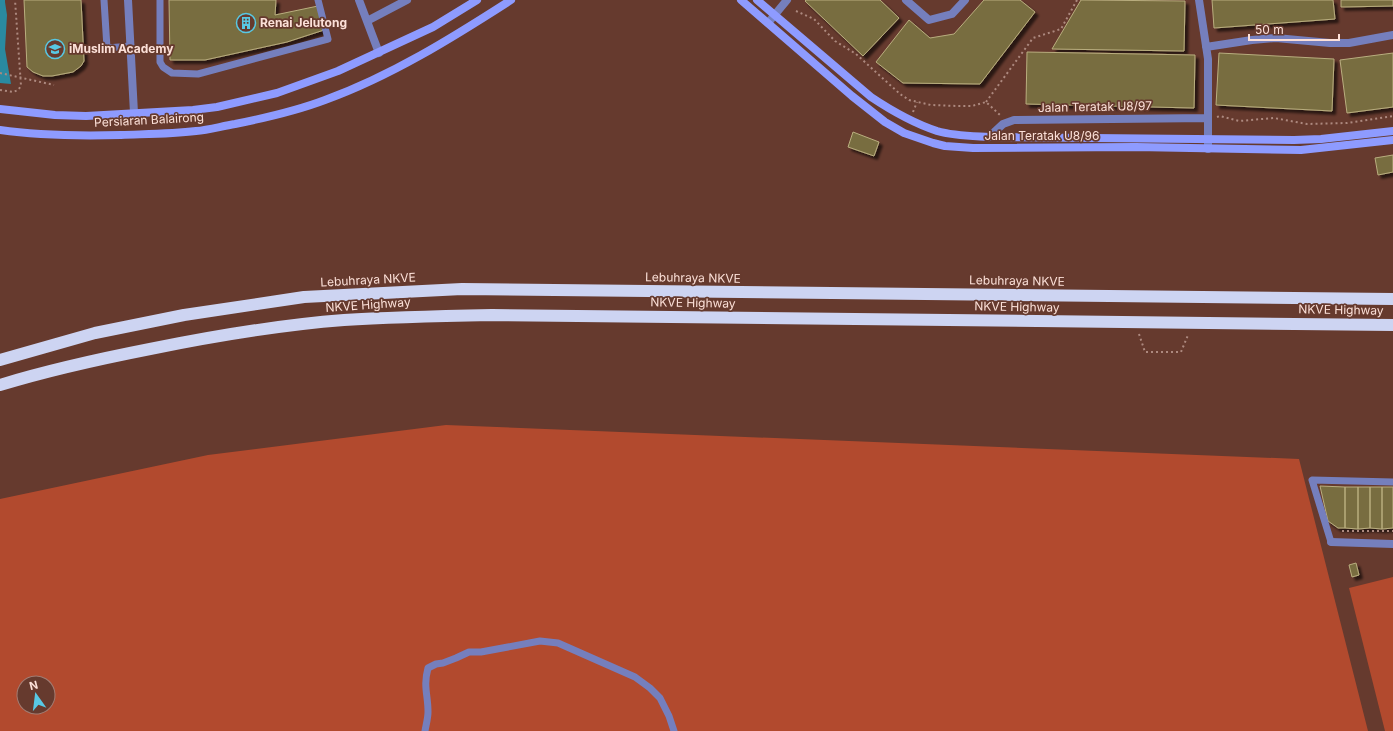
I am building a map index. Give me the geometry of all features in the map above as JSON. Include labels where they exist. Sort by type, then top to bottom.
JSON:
[{"type":"highway","name":"Lebuhraya NKVE","points":[[0,360],[95,333],[191,314],[304,297],[462,289],[1393,299]]},
{"type":"highway","name":"NKVE Highway","points":[[0,385],[94,360],[267,328],[335,321],[419,316],[1393,325]]},
{"type":"street","points":[[128,0],[134,113]]},
{"type":"street","points":[[359,0],[379,53]]},
{"type":"street","points":[[367,21],[407,0]]},
{"type":"street","name":"Persiaran Balairong","points":[[0,109],[55,116],[86,116],[193,110],[217,107],[277,93],[338,71],[433,27],[477,0]]},
{"type":"street","name":"Persiaran Balairong","points":[[0,130],[77,136],[142,134],[197,131],[266,118],[326,100],[383,75],[433,49],[511,0]]},
{"type":"street","name":"Jalan Teratak U8/96","points":[[741,0],[852,96],[885,122],[904,133],[946,146],[973,148],[1136,147],[1301,150],[1393,140]]},
{"type":"street","name":"Jalan Teratak U8/96","points":[[757,0],[871,97],[910,120],[938,131],[989,137],[1294,140],[1321,139],[1393,131]]},
{"type":"street","points":[[768,23],[787,0]]},
{"type":"street","points":[[906,0],[929,20],[952,14],[965,0]]},
{"type":"street","points":[[1199,0],[1208,60],[1208,149]]},
{"type":"street","points":[[1206,47],[1276,38],[1330,43],[1349,43],[1393,35]]},
{"type":"street","name":"Jalan Teratak U8/97","points":[[989,137],[1003,124],[1014,120],[1208,118]]},
{"type":"street","points":[[1331,542],[1393,544]]},
{"type":"lane","points":[[104,0],[107,48],[131,46]]},
{"type":"lane","points":[[160,0],[160,56],[163,67],[172,73],[198,74],[328,39],[318,0]]},
{"type":"lane","points":[[1331,542],[1312,480],[1393,482]]},
{"type":"lane","points":[[425,731],[428,712],[425,678],[428,668],[469,652],[481,652],[540,641],[558,643],[636,677],[660,698],[670,716],[674,731]]},
{"type":"path","points":[[0,90],[13,92],[18,90],[21,86],[15,0]]},
{"type":"path","points":[[796,10],[814,19],[836,41],[856,54],[900,94],[909,100],[931,106],[972,106],[986,102],[1033,38],[1061,29],[1077,0]]},
{"type":"path","points":[[0,73],[54,85]]},
{"type":"path","points":[[986,102],[1002,116],[1014,120]]},
{"type":"path","points":[[1208,118],[1220,116],[1239,122],[1274,118],[1307,124],[1347,123],[1393,116]]},
{"type":"path","points":[[1134,322],[1146,352],[1181,352],[1193,323]]},
{"type":"path","points":[[1327,531],[1393,531]]},
{"type":"shaded area","points":[[446,425],[1299,459],[1368,731],[0,731],[0,499],[208,455]]},
{"type":"shaded area","points":[[1393,577],[1393,731],[1385,731],[1349,588]]},
{"type":"water","points":[[0,0],[5,0],[7,15],[5,49],[11,84],[0,83]]},
{"type":"building","points":[[24,0],[81,0],[84,61],[81,66],[73,72],[52,76],[43,76],[33,72],[27,67]]},
{"type":"building","name":"Renai Jelutong","points":[[169,0],[276,0],[275,15],[318,6],[324,30],[287,42],[205,60],[170,60]]},
{"type":"building","points":[[880,0],[899,18],[863,56],[805,1]]},
{"type":"building","points":[[984,0],[1020,0],[1035,12],[980,84],[903,83],[876,62],[909,20],[930,38],[954,34]]},
{"type":"building","points":[[1081,0],[1185,1],[1184,51],[1052,49]]},
{"type":"building","points":[[1212,0],[1333,0],[1335,19],[1214,28]]},
{"type":"building","points":[[1341,0],[1393,0],[1393,6],[1341,7]]},
{"type":"building","points":[[1027,52],[1195,55],[1194,108],[1026,104]]},
{"type":"building","points":[[1219,53],[1334,59],[1332,111],[1216,105]]},
{"type":"building","points":[[1393,53],[1393,107],[1347,113],[1340,60]]},
{"type":"building","points":[[853,132],[879,142],[874,156],[848,147]]},
{"type":"building","points":[[1393,155],[1393,172],[1378,175],[1375,158]]},
{"type":"building","points":[[1320,486],[1345,487],[1345,528],[1338,528],[1328,521]]},
{"type":"building","points":[[1345,487],[1358,487],[1358,529],[1345,528]]},
{"type":"building","points":[[1358,487],[1370,487],[1370,528],[1358,529]]},
{"type":"building","points":[[1370,487],[1382,487],[1382,529],[1370,528]]},
{"type":"building","points":[[1382,487],[1393,487],[1393,528],[1382,529]]},
{"type":"building","points":[[1356,563],[1359,575],[1352,577],[1349,565]]},
{"type":"place","name":"Renai Jelutong","points":[[246,23]]},
{"type":"place","name":"iMuslim Academy","points":[[55,49]]}]
